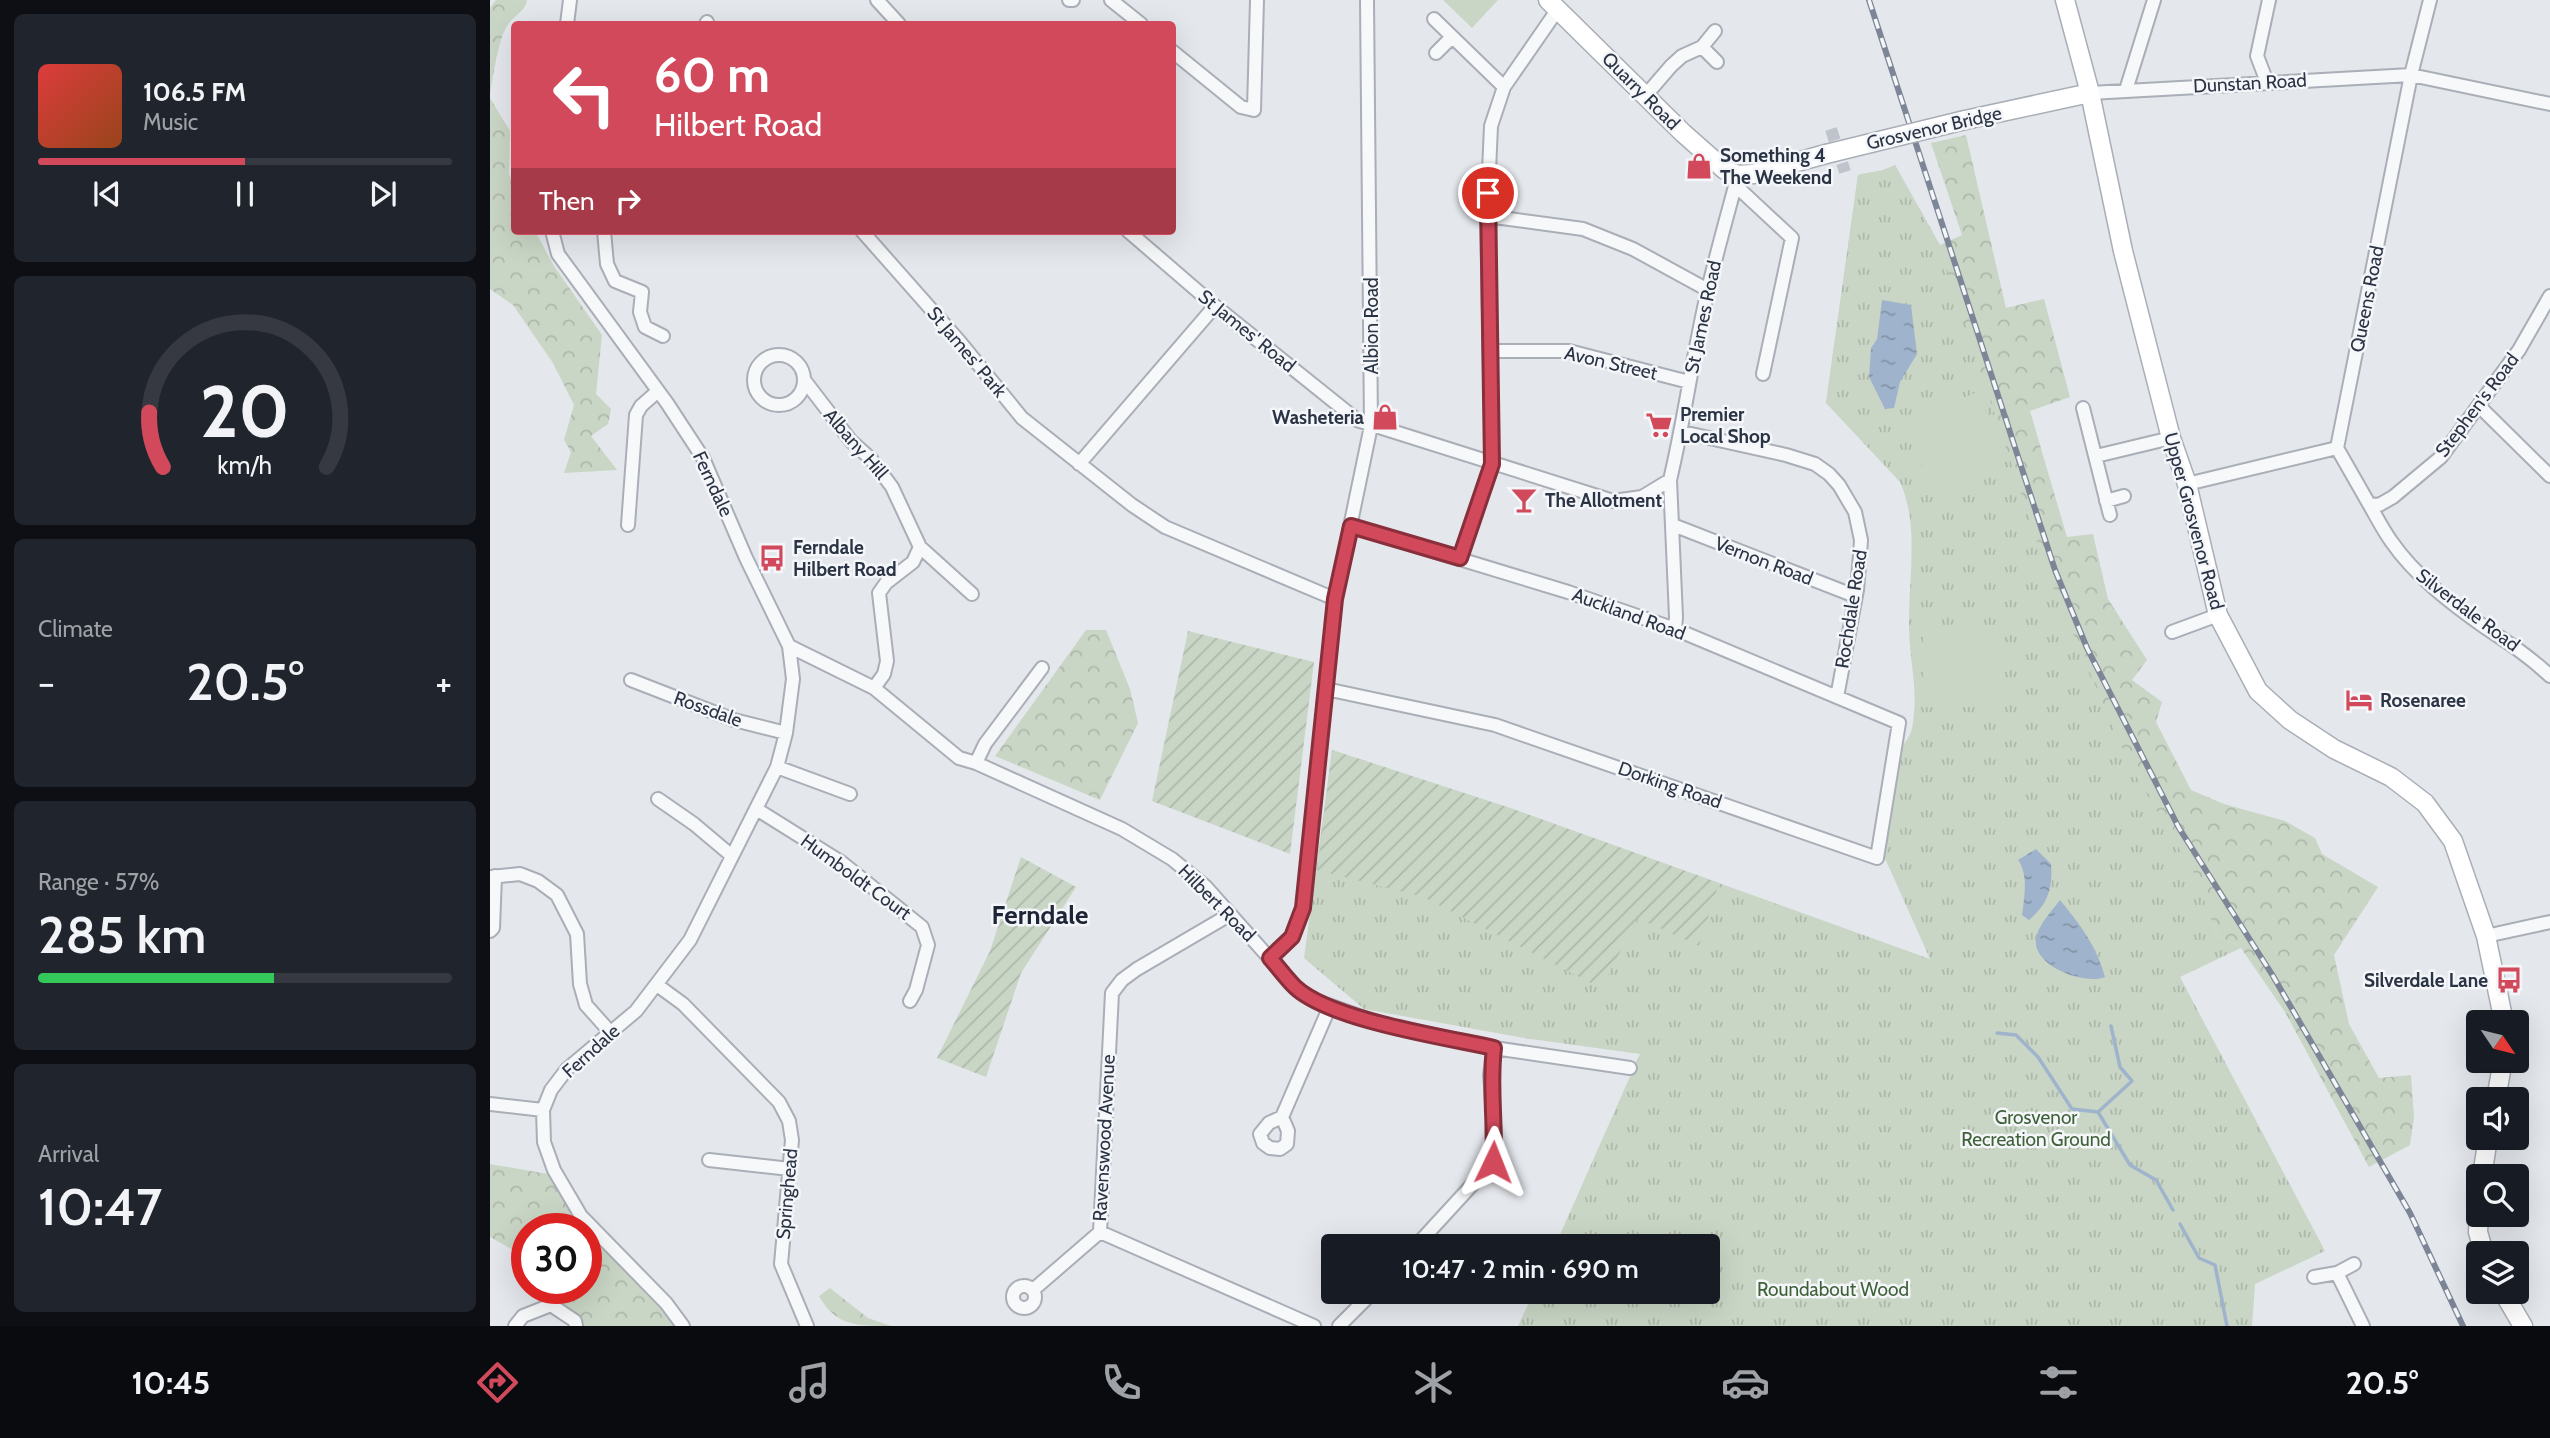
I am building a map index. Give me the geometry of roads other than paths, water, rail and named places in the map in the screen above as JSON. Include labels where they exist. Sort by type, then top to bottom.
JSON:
[{"type":"street","points":[[567,21],[570,0]]},
{"type":"street","points":[[877,0],[896,21]]},
{"type":"street","points":[[1111,0],[1137,21]]},
{"type":"street","points":[[1176,54],[1241,107],[1254,110],[1257,0]]},
{"type":"street","name":"Albion Road","points":[[1270,958],[1292,937],[1303,908],[1335,599],[1371,426],[1367,0]]},
{"type":"street","name":"Upper Grosvenor Road","points":[[2065,0],[2090,93],[2123,251],[2172,438],[2187,484],[2218,615],[2258,691],[2290,720],[2334,749],[2391,777],[2425,803],[2454,841],[2486,936],[2501,1010]]},
{"type":"street","points":[[2126,90],[2154,0]]},
{"type":"street","points":[[2267,82],[2258,56],[2269,0]]},
{"type":"street","name":"Queens Road","points":[[2337,448],[2411,75],[2430,0]]},
{"type":"street","points":[[1460,558],[1492,464],[1487,216],[1491,126],[1504,87],[1553,5]]},
{"type":"street","name":"Quarry Road","points":[[1553,5],[1683,133],[1736,180]]},
{"type":"street","points":[[1434,19],[1504,87]]},
{"type":"street","points":[[1646,95],[1676,61],[1702,47],[1715,32]]},
{"type":"street","points":[[1436,53],[1451,38]]},
{"type":"street","points":[[1702,47],[1717,62]]},
{"type":"street","name":"Dunstan Road","points":[[2090,93],[2411,75],[2550,104]]},
{"type":"street","name":"Grosvenor Bridge","points":[[1736,180],[1826,154],[2090,93]]},
{"type":"street","points":[[1736,180],[1792,238],[1763,374]]},
{"type":"street","name":"St James Road","points":[[1675,629],[1670,480],[1682,432],[1689,382],[1708,290],[1736,180]]},
{"type":"street","points":[[1487,216],[1583,229],[1633,249],[1708,290]]},
{"type":"street","name":"Ferndale","points":[[543,1110],[551,1090],[567,1069],[636,1011],[690,940],[758,810],[777,767],[786,733],[793,679],[789,646],[746,558],[704,458],[558,254],[553,235]]},
{"type":"street","points":[[604,235],[607,264],[615,281],[642,292],[640,312],[645,327],[663,337]]},
{"type":"street","name":"St James' Park","points":[[866,235],[960,342],[1022,418],[1079,464],[1132,505],[1166,527],[1335,599]]},
{"type":"street","name":"St James' Road","points":[[1133,235],[1214,306],[1357,420],[1371,426]]},
{"type":"street","name":"Stephen's Road","points":[[2369,504],[2379,505],[2393,497],[2441,457],[2519,350],[2550,296]]},
{"type":"street","points":[[1079,464],[1214,306]]},
{"type":"street","name":"Avon Street","points":[[1490,351],[1569,351],[1689,382]]},
{"type":"street","name":"Albany Hill","points":[[805,382],[793,402],[777,405],[769,403],[757,392],[755,376],[762,362],[778,355],[786,356],[800,365],[805,382],[851,441],[871,459],[892,487],[920,547],[972,594]]},
{"type":"street","points":[[628,525],[636,415],[641,406],[658,391]]},
{"type":"street","points":[[2479,406],[2550,476]]},
{"type":"street","points":[[2083,408],[2110,515]]},
{"type":"street","points":[[1371,426],[1613,501],[1642,497],[1670,480]]},
{"type":"street","name":"Rochdale Road","points":[[1682,432],[1801,459],[1829,474],[1855,512],[1861,547],[1837,697]]},
{"type":"street","points":[[2096,456],[2172,438]]},
{"type":"street","points":[[2187,484],[2337,448],[2369,504]]},
{"type":"street","points":[[2106,501],[2124,496]]},
{"type":"street","name":"Silverdale Road","points":[[2369,504],[2390,541],[2428,583],[2484,626],[2526,653],[2550,676]]},
{"type":"street","name":"Vernon Road","points":[[1673,525],[1855,596]]},
{"type":"street","name":"Auckland Road","points":[[1351,526],[1460,558],[1675,629],[1899,723]]},
{"type":"street","points":[[874,688],[884,674],[887,661],[879,593],[886,583],[912,562],[920,547]]},
{"type":"street","points":[[2172,632],[2218,615]]},
{"type":"street","name":"Hilbert Road","points":[[789,646],[874,688],[959,758],[1122,829],[1162,853],[1206,887],[1296,988],[1330,1006],[1379,1023],[1494,1048],[1630,1068]]},
{"type":"street","points":[[976,764],[985,744],[1042,668]]},
{"type":"street","name":"Rossdale","points":[[631,680],[734,720],[786,733]]},
{"type":"street","name":"Dorking Road","points":[[1326,689],[1495,724],[1877,858],[1899,723]]},
{"type":"street","points":[[777,767],[850,794]]},
{"type":"street","points":[[658,799],[694,824],[732,856]]},
{"type":"street","name":"Humboldt Court","points":[[758,810],[841,862],[922,927],[928,946],[916,990],[909,1001]]},
{"type":"street","points":[[490,931],[493,928],[492,877],[520,874],[538,881],[557,895],[577,934],[580,984],[586,1005],[611,1033]]},
{"type":"street","name":"Ravenswood Avenue","points":[[1229,915],[1137,969],[1122,980],[1112,993],[1100,1232],[1314,1326]]},
{"type":"street","points":[[2486,936],[2550,922]]},
{"type":"street","name":"Springhead","points":[[657,985],[683,1004],[779,1102],[789,1121],[792,1139],[781,1265],[807,1326]]},
{"type":"street","points":[[1282,1117],[1330,1006]]},
{"type":"street","points":[[1427,1234],[1493,1162],[1495,1135],[1490,1075],[1494,1048]]},
{"type":"street","points":[[490,1104],[543,1110],[544,1142],[554,1170],[581,1216],[666,1303],[683,1326]]},
{"type":"street","points":[[709,1160],[790,1169]]},
{"type":"street","points":[[1033,1290],[1100,1232]]},
{"type":"street","points":[[2314,1277],[2337,1273],[2354,1264]]},
{"type":"street","points":[[2337,1273],[2363,1326]]},
{"type":"street","points":[[1344,1324],[1362,1304]]},
{"type":"street","points":[[2510,1304],[2523,1326]]},
{"type":"street","points":[[515,1326],[523,1316],[551,1305],[575,1321],[576,1326]]},
{"type":"water","points":[[1882,300],[1911,305],[1917,354],[1900,382],[1894,408],[1885,409],[1869,377],[1871,348],[1877,339]]},
{"type":"water","points":[[2036,849],[2051,864],[2051,881],[2045,902],[2029,920],[2022,915],[2025,880],[2018,860]]},
{"type":"water","points":[[2060,900],[2087,936],[2105,977],[2086,979],[2064,973],[2039,953],[2036,944],[2038,932]]},
{"type":"waterway","points":[[1997,1033],[2016,1035],[2038,1057],[2072,1109],[2098,1112],[2132,1081],[2120,1067],[2111,1026]]},
{"type":"waterway","points":[[2098,1112],[2130,1165],[2156,1180],[2173,1210]]},
{"type":"waterway","points":[[2180,1224],[2199,1258],[2215,1265],[2227,1326]]},
{"type":"tunnel","points":[[1831,129],[1845,172]]},
{"type":"railway","points":[[1869,0],[2055,570],[2087,648],[2179,828],[2273,976],[2410,1213],[2463,1326]]},
{"type":"place","name":"Something 4 The Weekend","points":[[1699,166]]},
{"type":"place","name":"Washeteria","points":[[1385,417]]},
{"type":"place","name":"Premier Local Shop","points":[[1659,425]]},
{"type":"place","name":"The Allotment","points":[[1524,500]]},
{"type":"place","name":"Ferndale Hilbert Road","points":[[772,558]]},
{"type":"place","name":"Rosenaree","points":[[2359,700]]},
{"type":"place","name":"Silverdale Lane","points":[[2509,980]]},
{"type":"district","name":"Ferndale","points":[[1040,915]]},
{"type":"park label","name":"Grosvenor Recreation Ground","points":[[2036,1128]]},
{"type":"park label","name":"Roundabout Wood","points":[[1833,1289]]}]
